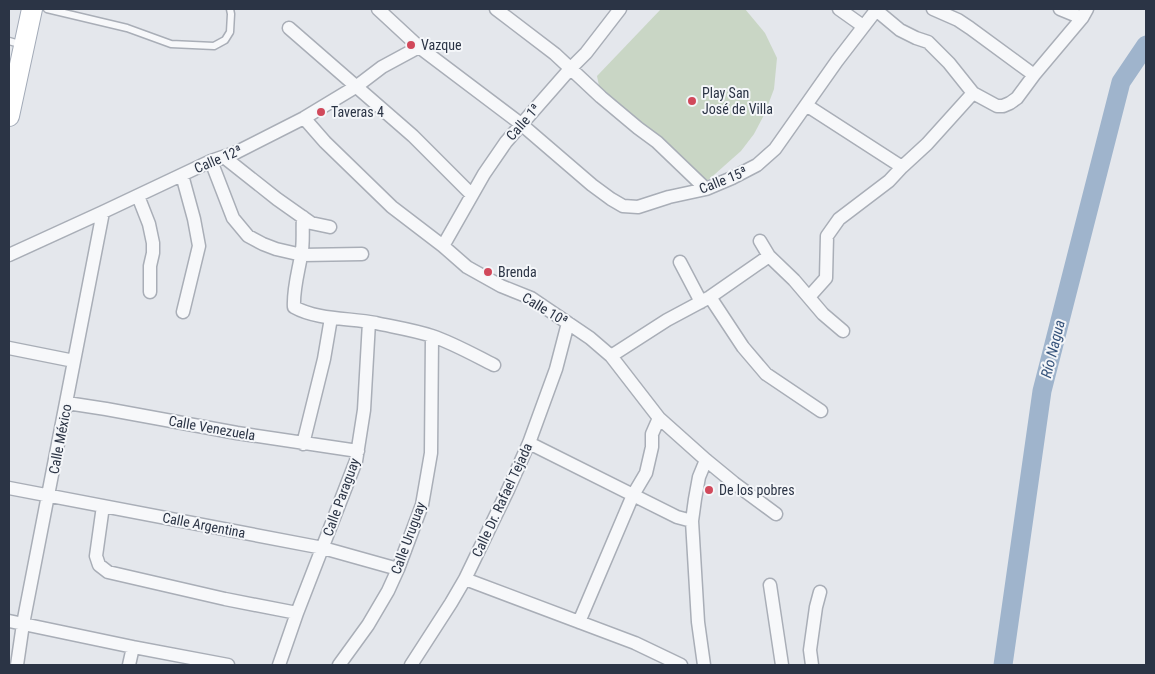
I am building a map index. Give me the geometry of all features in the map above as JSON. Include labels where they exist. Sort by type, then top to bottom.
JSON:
[{"type":"main road","points":[[9,116],[16,43],[32,9]]},
{"type":"street","name":"Calle 15ª","points":[[378,9],[419,46],[521,124],[592,186],[623,206],[638,207],[669,197],[706,189],[757,165],[775,150],[837,61],[877,9]]},
{"type":"street","points":[[496,9],[555,54],[638,128],[658,142],[706,189]]},
{"type":"street","name":"Calle 1ª","points":[[442,246],[472,194],[506,142],[586,53],[620,9]]},
{"type":"street","points":[[839,9],[863,26]]},
{"type":"street","points":[[877,9],[900,30],[928,42],[949,63],[973,93],[997,106],[1003,106],[1017,98],[1084,13],[1060,9]]},
{"type":"street","points":[[933,9],[958,20],[1034,75]]},
{"type":"street","points":[[289,28],[413,136],[472,194]]},
{"type":"street","name":"Calle 12ª","points":[[9,255],[211,161],[237,152],[304,118],[357,86],[382,67],[419,46]]},
{"type":"street","points":[[809,297],[826,278],[827,236],[839,219],[889,181],[927,144],[973,93]]},
{"type":"street","points":[[806,106],[902,167]]},
{"type":"street","name":"Calle 10ª","points":[[304,118],[325,142],[392,206],[467,267],[501,286],[531,298],[590,338],[611,356],[659,418],[734,483],[776,514]]},
{"type":"street","points":[[224,156],[277,199],[311,223],[330,227]]},
{"type":"street","points":[[211,161],[233,218],[248,236],[276,249],[302,255],[362,254]]},
{"type":"street","points":[[182,175],[199,246],[182,312]]},
{"type":"street","points":[[138,196],[149,224],[153,243],[150,266],[150,292]]},
{"type":"street","name":"Calle México","points":[[17,665],[103,212]]},
{"type":"street","points":[[303,217],[302,255],[293,299],[294,307],[302,312],[331,318],[369,322],[432,336],[494,365]]},
{"type":"street","points":[[760,241],[769,256],[794,280],[823,314],[844,331]]},
{"type":"street","points":[[611,356],[667,320],[706,299],[769,256]]},
{"type":"street","points":[[680,262],[706,299],[766,374],[822,411]]},
{"type":"street","points":[[303,444],[324,359],[331,318]]},
{"type":"street","name":"Calle Paraguay","points":[[280,665],[297,613],[356,461],[364,410],[369,322]]},
{"type":"street","name":"Calle Dr. Rafael Tejada","points":[[411,665],[465,578],[508,490],[529,443],[556,369],[568,323]]},
{"type":"street","name":"Calle Uruguay","points":[[339,665],[368,625],[388,591],[422,505],[432,453],[432,336]]},
{"type":"street","points":[[9,348],[74,360]]},
{"type":"street","name":"Calle Venezuela","points":[[67,403],[303,444],[358,451]]},
{"type":"street","points":[[579,622],[633,495],[646,473],[652,447],[652,434],[659,418]]},
{"type":"street","points":[[529,443],[677,517],[692,522]]},
{"type":"street","points":[[704,665],[698,622],[692,522],[699,478],[706,460]]},
{"type":"street","name":"Calle Argentina","points":[[9,488],[323,548],[398,569]]},
{"type":"street","points":[[104,506],[96,556],[98,565],[108,572],[225,599],[297,613]]},
{"type":"street","points":[[465,578],[634,643],[681,665]]},
{"type":"street","points":[[770,585],[782,665]]},
{"type":"street","points":[[812,665],[810,650],[820,592]]},
{"type":"street","points":[[9,622],[228,665]]},
{"type":"street","points":[[129,665],[133,647]]},
{"type":"lane","points":[[46,9],[65,11],[82,18],[127,28],[171,44],[214,46],[225,40],[230,32],[230,9]]},
{"type":"lane","points":[[82,18],[84,9]]},
{"type":"green space","name":"Play San José de Villa","points":[[661,9],[745,9],[765,33],[777,58],[774,89],[765,113],[754,134],[741,151],[706,182],[599,86],[597,76]]},
{"type":"waterway","name":"Río Nagua","points":[[1003,665],[1042,391],[1121,82],[1146,45]]},
{"type":"place","name":"Vazque","points":[[411,45]]},
{"type":"place","name":"Play San José de Villa","points":[[692,101]]},
{"type":"place","name":"Taveras 4","points":[[321,112]]},
{"type":"place","name":"Brenda","points":[[488,272]]},
{"type":"place","name":"De los pobres","points":[[709,490]]}]
